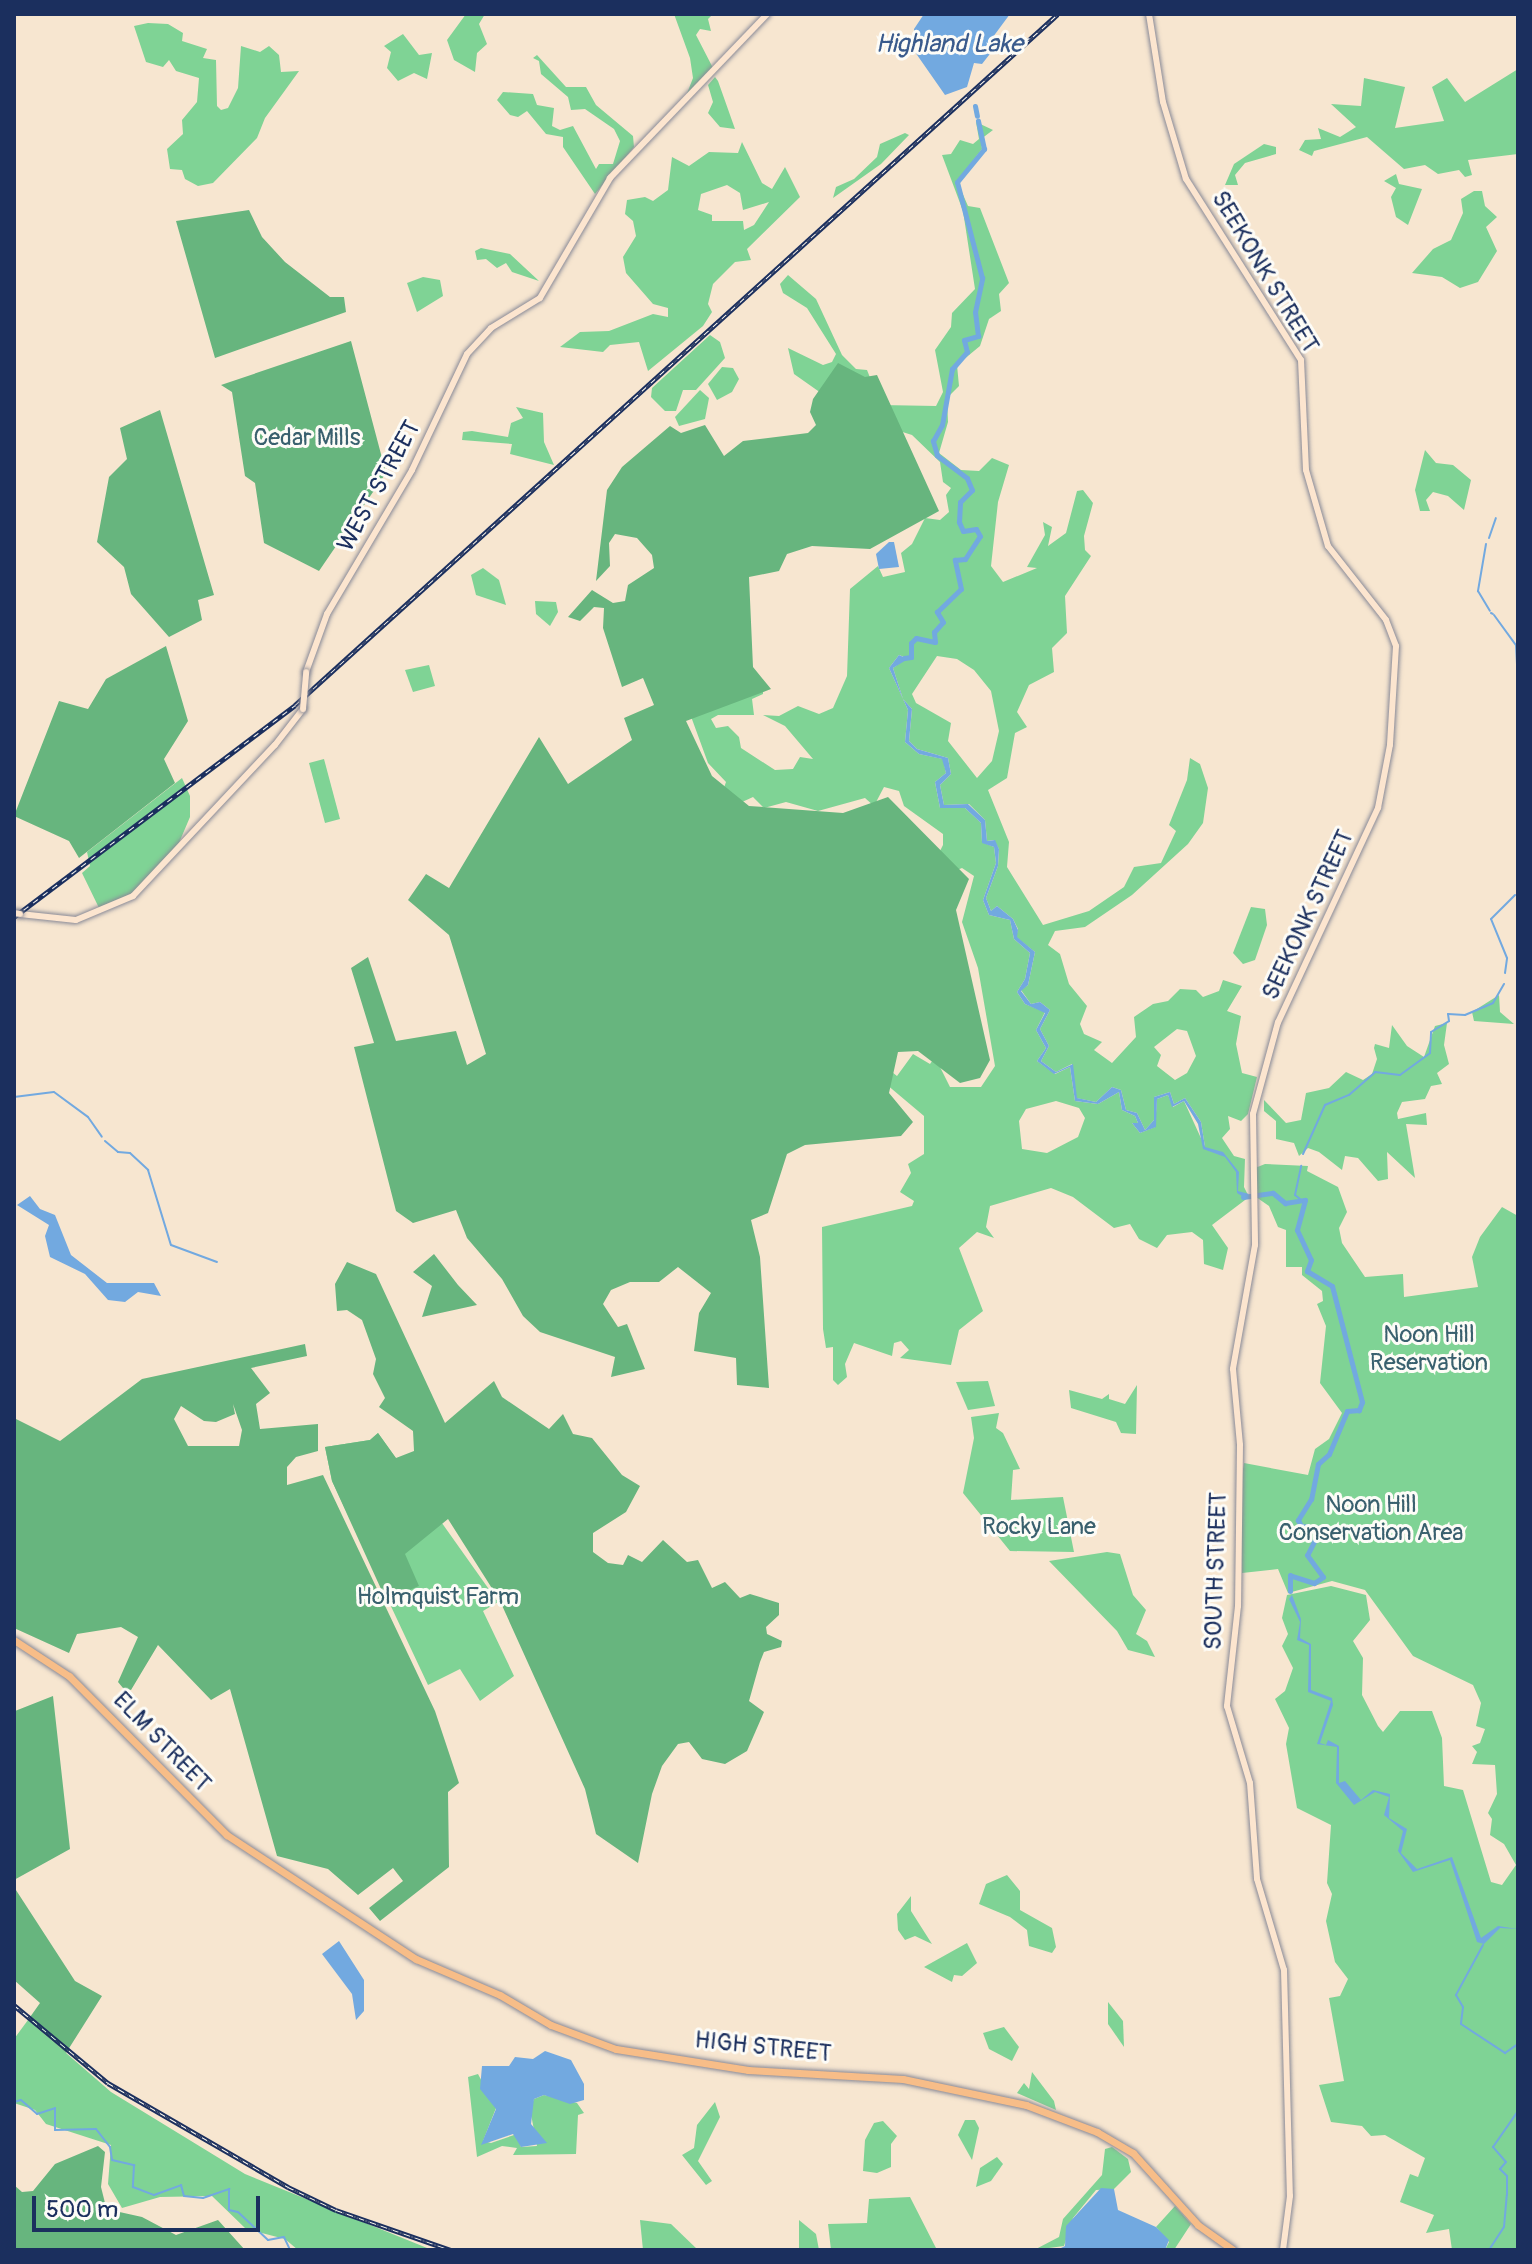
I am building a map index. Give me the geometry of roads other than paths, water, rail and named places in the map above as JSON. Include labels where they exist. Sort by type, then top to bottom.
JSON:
[{"type":"main road","name":"SEEKONK STREET","points":[[1149,14],[1163,102],[1186,179],[1301,360],[1306,470],[1328,546],[1386,620],[1396,646],[1390,745],[1378,808],[1278,1022],[1252,1128]]},
{"type":"main road","name":"WEST STREET","points":[[17,914],[76,920],[133,896],[275,745],[303,709],[306,672],[327,614],[412,470],[467,354],[491,328],[540,298],[610,178],[766,16]]},
{"type":"main road","name":"SOUTH STREET","points":[[1252,1128],[1254,1261],[1233,1369],[1240,1445],[1238,1606],[1227,1706],[1250,1783],[1257,1879],[1284,1970],[1290,2196],[1283,2250]]},
{"type":"main road","name":"ELM STREET","points":[[14,1640],[57,1666],[219,1828],[282,1871]]},
{"type":"main road","name":"HIGH STREET","points":[[282,1871],[413,1958],[611,2048],[737,2068],[934,2084],[1026,2105],[1090,2129],[1139,2158],[1187,2215],[1233,2250]]},
{"type":"water","name":"Highland Lake","points":[[924,14],[1010,14],[990,41],[993,50],[982,64],[974,63],[967,87],[945,95],[915,52],[914,29]]},
{"type":"water","points":[[889,542],[894,542],[899,567],[879,569],[876,554]]},
{"type":"water","points":[[899,655],[908,659],[893,668],[903,699],[889,668]]},
{"type":"water","points":[[903,699],[912,709],[909,741],[917,749],[948,758],[951,774],[940,785],[944,805],[968,804],[985,820],[987,841],[995,840],[999,849],[998,866],[986,898],[991,911],[997,906],[1013,919],[1018,930],[1017,937],[1035,952],[1028,985],[1021,991],[1031,1004],[1040,1002],[1050,1010],[1040,1029],[1049,1046],[1041,1061],[1056,1072],[1073,1064],[1077,1098],[1096,1102],[1112,1087],[1121,1090],[1126,1110],[1137,1113],[1145,1130],[1154,1120],[1154,1097],[1170,1092],[1174,1104],[1185,1098],[1201,1122],[1205,1147],[1223,1152],[1239,1172],[1238,1191],[1249,1194],[1245,1198],[1237,1193],[1236,1172],[1225,1157],[1203,1149],[1198,1124],[1184,1101],[1172,1107],[1168,1095],[1157,1099],[1156,1127],[1140,1133],[1132,1123],[1138,1123],[1135,1116],[1122,1110],[1119,1092],[1098,1104],[1075,1101],[1070,1067],[1054,1074],[1037,1061],[1046,1048],[1036,1030],[1045,1013],[1025,1004],[1017,992],[1025,979],[1030,953],[1014,939],[1010,920],[989,915],[983,900],[996,863],[994,847],[982,843],[981,823],[965,808],[940,808],[935,782],[946,773],[942,759],[919,754],[905,742],[908,710]]},
{"type":"water","points":[[30,1196],[40,1209],[55,1215],[71,1255],[107,1283],[154,1283],[161,1296],[138,1292],[125,1302],[108,1300],[85,1274],[50,1257],[45,1236],[49,1225],[17,1205]]},
{"type":"water","points":[[1292,1595],[1301,1619],[1300,1638],[1311,1644],[1311,1690],[1332,1698],[1333,1705],[1320,1743],[1326,1745],[1328,1740],[1339,1746],[1339,1783],[1345,1781],[1361,1800],[1373,1790],[1390,1794],[1389,1818],[1407,1829],[1401,1853],[1417,1869],[1452,1857],[1481,1938],[1498,1926],[1518,1929],[1500,1928],[1484,1944],[1477,1942],[1450,1860],[1413,1872],[1398,1851],[1403,1831],[1384,1815],[1389,1797],[1375,1792],[1354,1805],[1336,1783],[1337,1747],[1317,1744],[1331,1701],[1308,1692],[1309,1645],[1297,1640],[1300,1622],[1289,1599]]},
{"type":"water","points":[[339,1941],[364,1980],[364,2011],[356,2020],[352,1994],[322,1954]]},
{"type":"water","points":[[545,2051],[571,2060],[584,2084],[584,2100],[570,2104],[544,2095],[534,2099],[531,2124],[547,2143],[521,2147],[513,2134],[481,2145],[496,2109],[480,2089],[482,2066],[509,2066],[515,2057],[533,2059]]},
{"type":"water","points":[[1101,2188],[1114,2189],[1118,2210],[1156,2227],[1169,2240],[1165,2250],[1057,2250],[1065,2246],[1066,2226]]},
{"type":"waterway","points":[[1516,14],[1518,18]]},
{"type":"waterway","points":[[975,106],[977,116]]},
{"type":"waterway","points":[[904,658],[911,657],[911,643],[916,638],[935,642],[934,632],[943,622],[937,612],[961,589],[955,560],[965,559],[980,536],[976,529],[963,531],[959,522],[960,502],[972,490],[967,478],[937,455],[933,441],[942,425],[952,369],[967,352],[964,340],[978,336],[975,312],[982,278],[957,182],[984,149],[978,121]]},
{"type":"waterway","points":[[1489,538],[1496,518]]},
{"type":"waterway","points":[[1486,544],[1478,591],[1490,611]]},
{"type":"waterway","points":[[1494,615],[1516,645],[1518,679]]},
{"type":"waterway","points":[[1505,973],[1507,958],[1491,919],[1515,895]]},
{"type":"waterway","points":[[1303,1154],[1325,1105],[1349,1095],[1375,1072],[1400,1075],[1430,1053],[1431,1032],[1449,1021],[1448,1014],[1465,1015],[1493,1003],[1504,984]]},
{"type":"waterway","points":[[14,1097],[54,1092],[88,1117],[102,1137]]},
{"type":"waterway","points":[[105,1141],[118,1152],[130,1153],[148,1170],[171,1245],[217,1262]]},
{"type":"waterway","points":[[1300,1199],[1295,1195],[1301,1166]]},
{"type":"waterway","points":[[1243,1197],[1273,1193],[1285,1203],[1305,1200],[1297,1230],[1311,1260],[1307,1271],[1332,1286],[1362,1402],[1359,1410],[1347,1411],[1329,1454],[1318,1464],[1311,1499],[1298,1520],[1301,1526],[1321,1528],[1307,1555],[1323,1577],[1314,1583],[1290,1575],[1290,1591]]},
{"type":"waterway","points":[[1483,1945],[1456,1995],[1463,2007],[1461,2024],[1505,2053],[1518,2044]]},
{"type":"waterway","points":[[14,2102],[21,2100],[37,2114],[55,2108],[55,2130],[96,2129],[110,2147],[112,2160],[134,2165],[133,2187],[154,2195],[181,2185],[184,2196],[203,2198],[229,2189],[229,2210],[238,2212],[268,2240],[284,2237],[290,2250]]},
{"type":"waterway","points":[[1489,2250],[1504,2227],[1507,2195],[1507,2176],[1500,2169],[1506,2162],[1493,2147],[1518,2111]]},
{"type":"railway","points":[[14,917],[295,705],[1058,14]]},
{"type":"railway","points":[[14,2005],[108,2083],[288,2187],[336,2210],[451,2250]]},
{"type":"park label","name":"Cedar Mills","points":[[307,438]]},
{"type":"park label","name":"Noon Hill Reservation","points":[[1429,1349]]},
{"type":"park label","name":"Noon Hill Conservation Area","points":[[1371,1519]]},
{"type":"park label","name":"Rocky Lane","points":[[1039,1527]]},
{"type":"park label","name":"Holmquist Farm","points":[[438,1597]]}]
